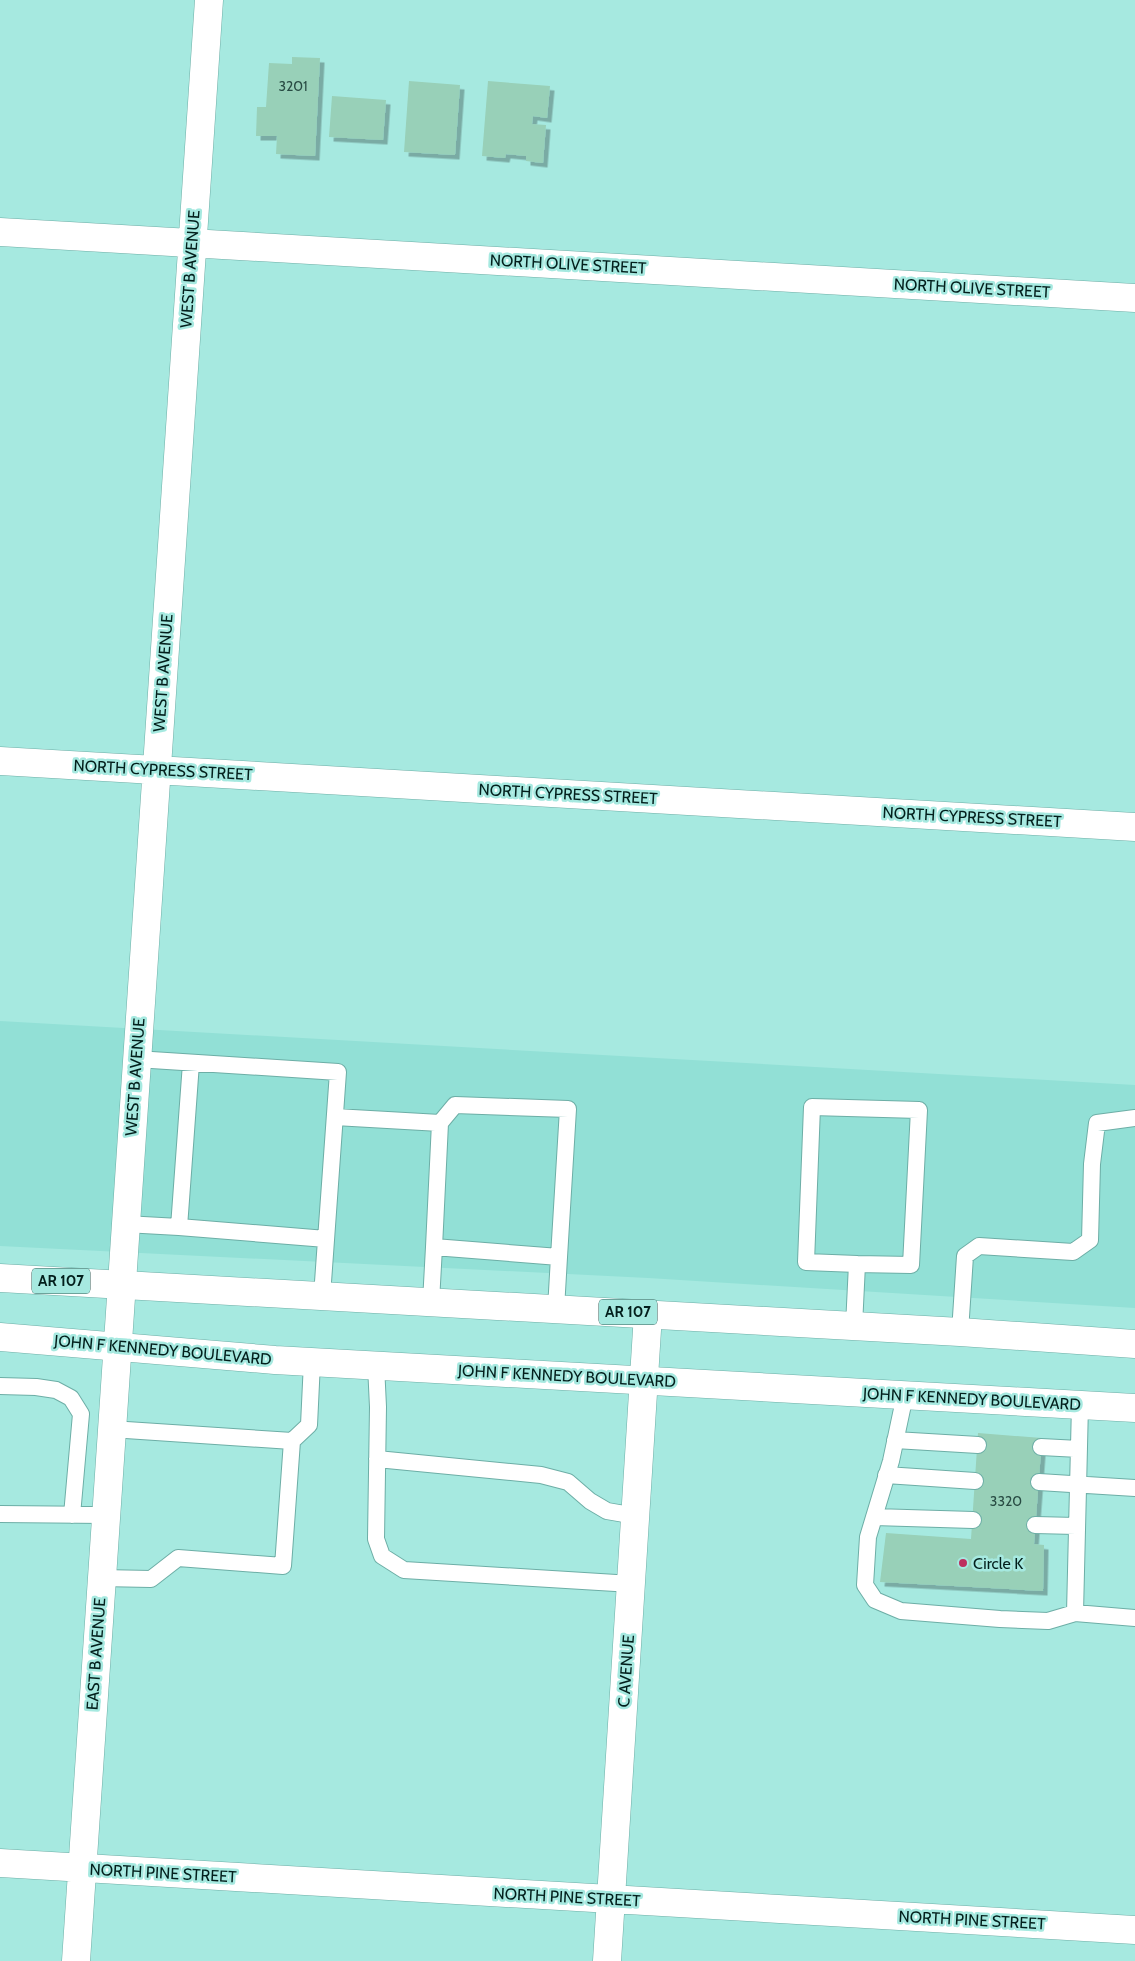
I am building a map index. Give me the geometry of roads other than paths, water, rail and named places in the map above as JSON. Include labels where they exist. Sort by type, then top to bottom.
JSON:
[{"type":"street","name":"WEST B AVENUE","points":[[116,1347],[209,0]]},
{"type":"street","name":"NORTH OLIVE STREET","points":[[0,232],[1135,298]]},
{"type":"street","name":"NORTH CYPRESS STREET","points":[[0,760],[1135,827]]},
{"type":"street","name":"AR 107","points":[[0,1278],[960,1332],[1135,1344]]},
{"type":"street","name":"C AVENUE","points":[[607,1961],[648,1314]]},
{"type":"street","name":"JOHN F KENNEDY BOULEVARD","points":[[0,1337],[312,1362],[1135,1408]]},
{"type":"street","name":"EAST B AVENUE","points":[[76,1961],[116,1347]]},
{"type":"street","name":"NORTH PINE STREET","points":[[0,1863],[1135,1930]]},
{"type":"lane","points":[[136,1059],[338,1072],[322,1296]]},
{"type":"lane","points":[[179,1228],[191,1063]]},
{"type":"lane","points":[[431,1302],[440,1123],[455,1105],[568,1109],[556,1309]]},
{"type":"lane","points":[[812,1107],[919,1110],[911,1265],[857,1264],[806,1262],[812,1107]]},
{"type":"lane","points":[[335,1117],[440,1123]]},
{"type":"lane","points":[[960,1332],[965,1256],[979,1246],[1073,1252],[1090,1240],[1092,1164],[1096,1123],[1135,1118]]},
{"type":"lane","points":[[125,1224],[326,1239]]},
{"type":"lane","points":[[434,1247],[559,1257]]},
{"type":"lane","points":[[854,1326],[857,1264]]},
{"type":"lane","points":[[101,1578],[152,1579],[178,1558],[283,1566],[292,1442],[309,1425],[312,1362]]},
{"type":"lane","points":[[376,1365],[378,1407],[376,1539],[382,1556],[404,1570],[632,1584]]},
{"type":"lane","points":[[0,1386],[36,1387],[56,1390],[71,1398],[81,1414],[72,1515]]},
{"type":"lane","points":[[905,1395],[886,1476],[868,1537],[865,1585],[875,1600],[901,1612],[1000,1619],[1048,1621],[1075,1613],[1135,1618]]},
{"type":"lane","points":[[1075,1613],[1080,1405]]},
{"type":"lane","points":[[111,1429],[292,1442]]},
{"type":"lane","points":[[895,1440],[978,1445]]},
{"type":"lane","points":[[1041,1447],[1079,1449]]},
{"type":"lane","points":[[377,1459],[541,1475],[568,1482],[590,1501],[608,1511],[636,1516]]},
{"type":"lane","points":[[886,1476],[976,1481]]},
{"type":"lane","points":[[1038,1482],[1135,1488]]},
{"type":"lane","points":[[0,1514],[105,1515]]},
{"type":"lane","points":[[874,1517],[972,1520]]},
{"type":"lane","points":[[1036,1525],[1076,1526]]},
{"type":"place","name":"Circle K","points":[[963,1563]]}]
